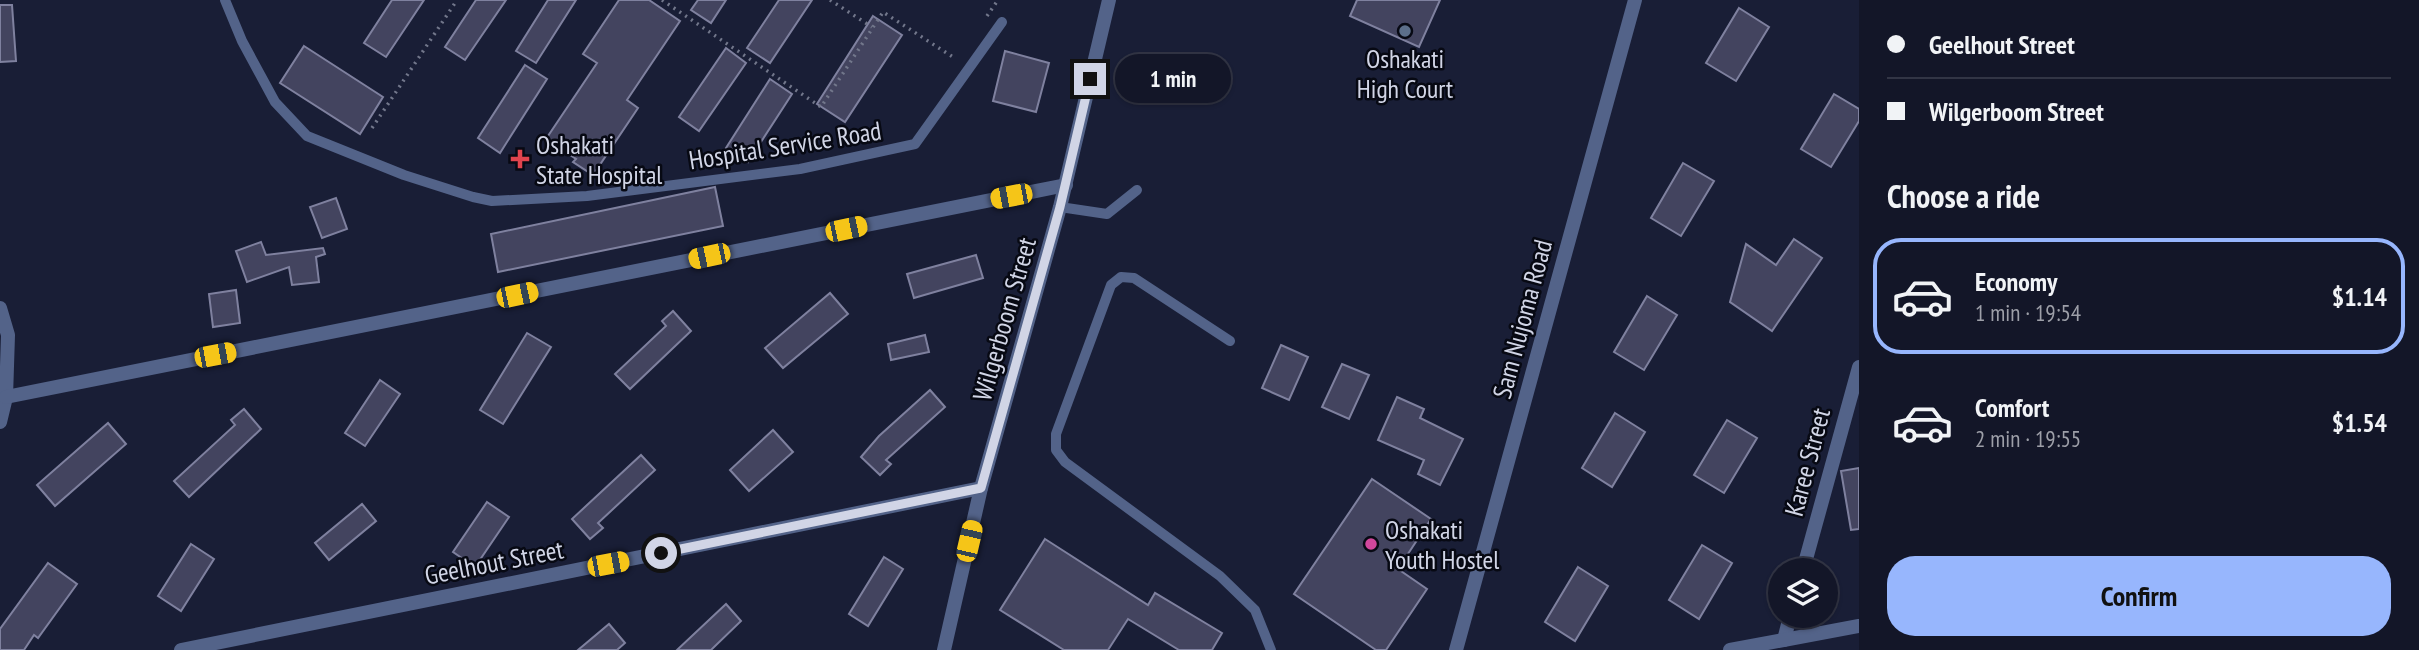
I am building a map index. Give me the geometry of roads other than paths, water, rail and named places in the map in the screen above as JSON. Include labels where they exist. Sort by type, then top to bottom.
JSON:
[{"type":"street","name":"Wilgerboom Street","points":[[948,649],[981,488],[1066,185],[1109,0]]},
{"type":"street","name":"Sam Nujoma Road","points":[[1456,650],[1635,0]]},
{"type":"street","points":[[6,397],[1066,185]]},
{"type":"street","points":[[0,308],[8,335],[6,397],[0,422]]},
{"type":"street","name":"Karee Street","points":[[1806,558],[1859,367]]},
{"type":"street","name":"Geelhout Street","points":[[181,650],[981,488]]},
{"type":"street","points":[[1730,650],[1859,626]]},
{"type":"street","points":[[1784,640],[1787,628]]},
{"type":"lane","name":"Hospital Service Road","points":[[225,0],[242,41],[275,102],[307,136],[404,175],[492,201],[587,196],[800,169],[915,144],[1002,22]]},
{"type":"lane","points":[[1060,207],[1107,214],[1137,190]]},
{"type":"lane","points":[[1230,341],[1134,278],[1121,277],[1111,285],[1056,434],[1056,450],[1065,462],[1228,584],[1255,610],[1271,650]]},
{"type":"place","name":"Oshakati High Court","points":[[1405,31]]},
{"type":"place","name":"Oshakati State Hospital","points":[[520,159]]},
{"type":"place","name":"Oshakati Youth Hostel","points":[[1371,544]]}]
